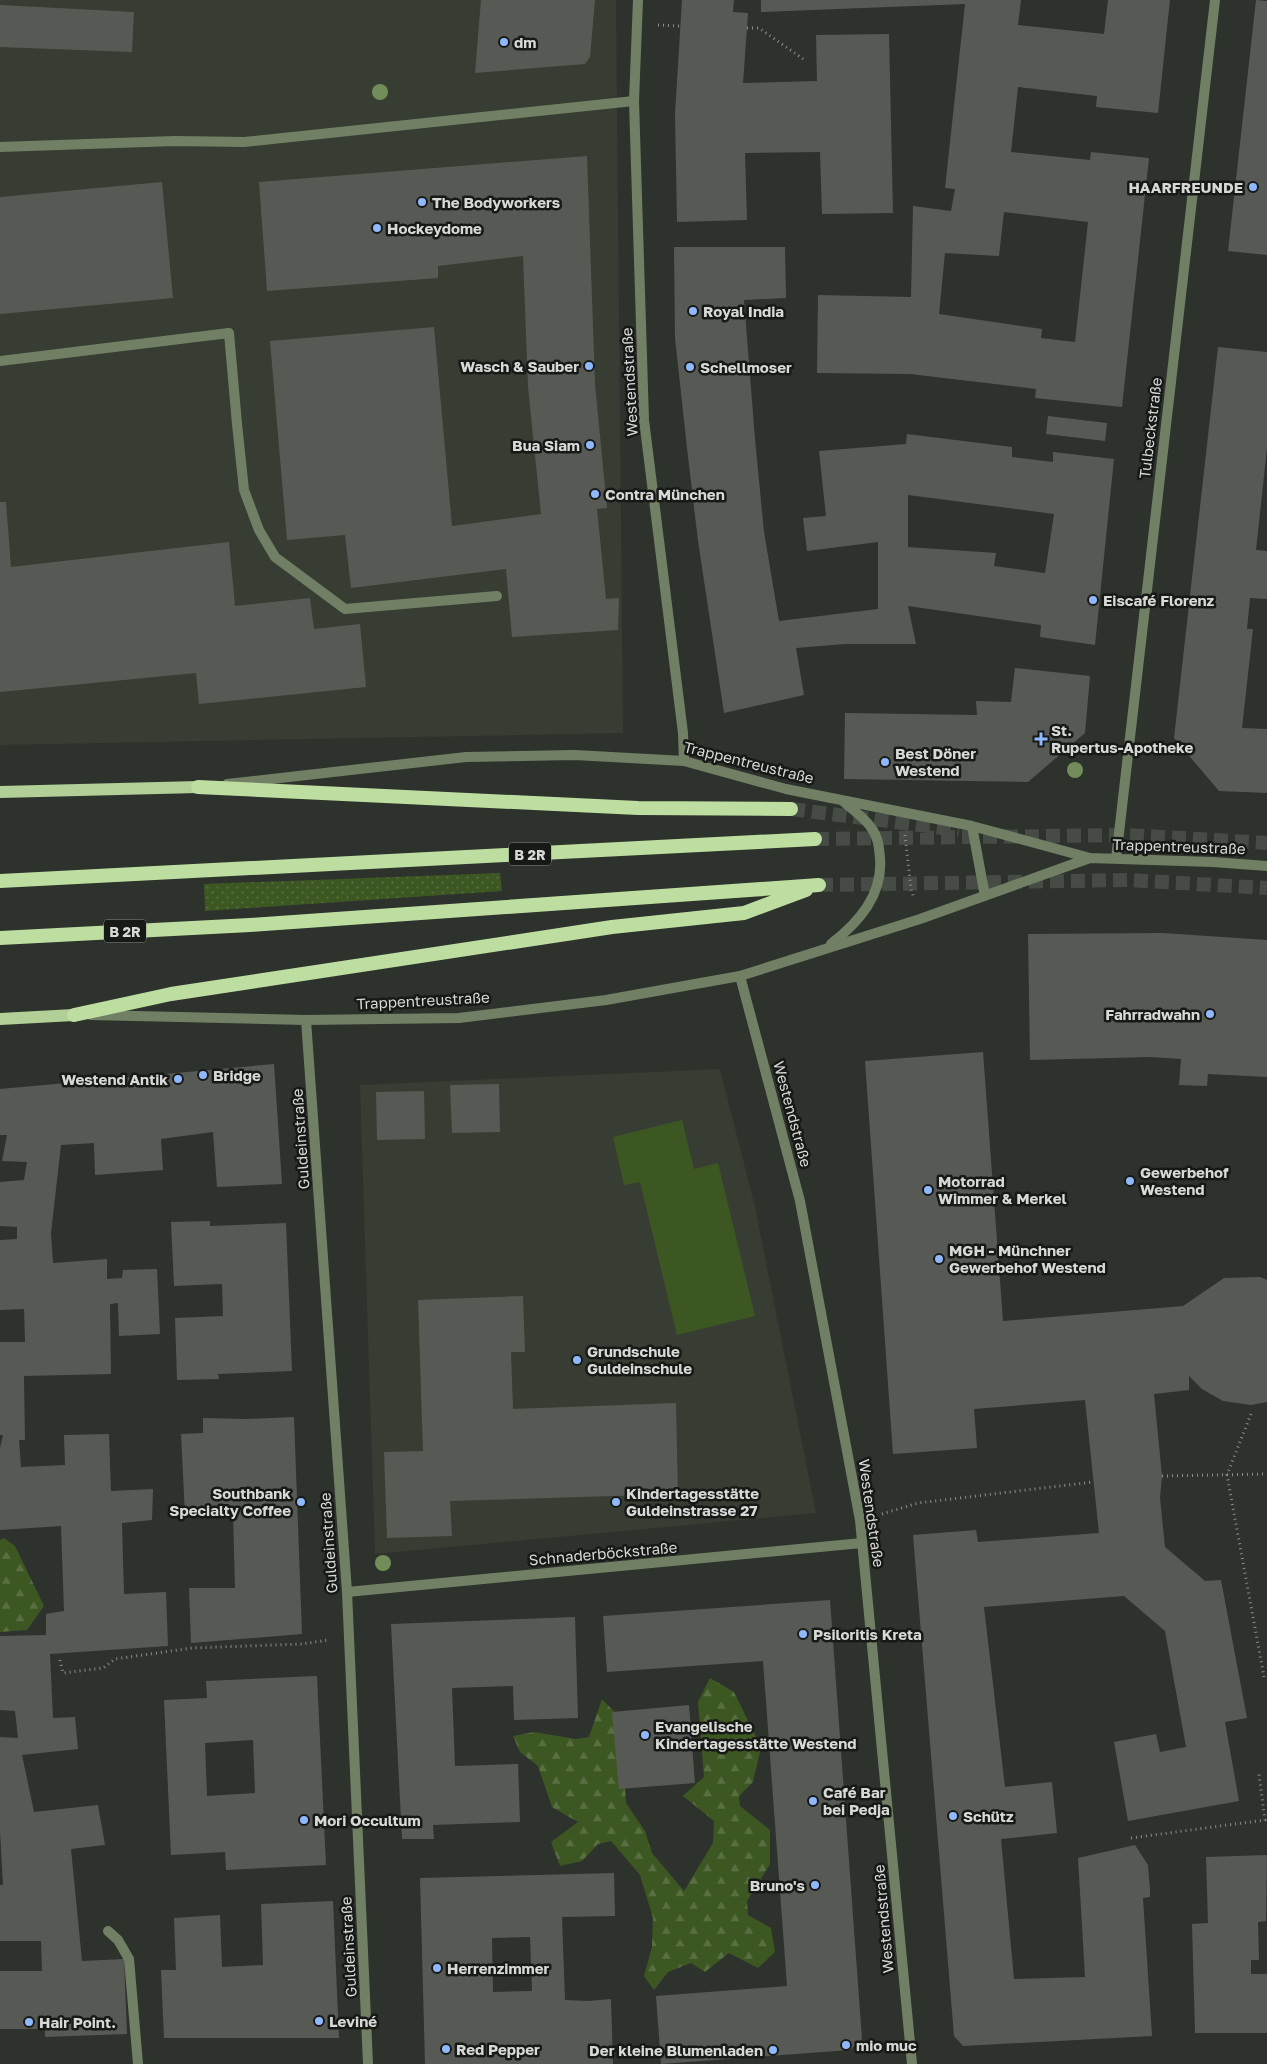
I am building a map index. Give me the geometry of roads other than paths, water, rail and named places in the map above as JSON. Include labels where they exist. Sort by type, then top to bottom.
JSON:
[{"type":"highway","points":[[198,787],[638,808],[791,809]]},
{"type":"highway","name":"B 2R","points":[[0,881],[815,839]]},
{"type":"highway","name":"B 2R","points":[[0,938],[250,925],[819,885],[744,913],[612,927],[180,993],[74,1015]]},
{"type":"main road","points":[[0,792],[198,787]]},
{"type":"main road","points":[[0,1019],[74,1015]]},
{"type":"street","name":"Westendstraße","points":[[638,0],[634,101],[644,420],[682,724],[684,761]]},
{"type":"street","name":"Tulbeckstraße","points":[[1116,859],[1215,0]]},
{"type":"street","points":[[0,147],[169,142],[244,142],[634,101]]},
{"type":"street","points":[[0,361],[230,333],[236,424],[244,490],[259,530],[275,556],[345,609],[497,596]]},
{"type":"street","name":"Trappentreustraße","points":[[198,787],[466,757],[575,755],[684,761],[786,789],[972,826],[1090,858],[1213,862],[1267,866]]},
{"type":"street","name":"Trappentreustraße","points":[[827,948],[849,930],[867,909],[877,888],[881,866],[879,841],[870,825],[844,802]]},
{"type":"street","points":[[972,826],[985,896]]},
{"type":"street","name":"Trappentreustraße","points":[[74,1015],[306,1020],[458,1018],[606,1000],[740,976],[920,919],[1090,858]]},
{"type":"street","name":"Westendstraße","points":[[740,976],[800,1201],[860,1520],[912,2064]]},
{"type":"street","name":"Guldeinstraße","points":[[306,1020],[346,1592],[368,2064]]},
{"type":"street","name":"Schnaderböckstraße","points":[[346,1592],[862,1543]]},
{"type":"street","points":[[108,1931],[126,1951],[130,1967],[138,2064]]},
{"type":"tunnel","points":[[791,809],[959,830]]},
{"type":"tunnel","points":[[815,839],[1128,835],[1267,843]]},
{"type":"tunnel","points":[[819,885],[1128,880],[1267,888]]},
{"type":"place","name":"dm","points":[[504,42]]},
{"type":"place","name":"HAARFREUNDE","points":[[1253,187]]},
{"type":"place","name":"The Bodyworkers","points":[[422,202]]},
{"type":"place","name":"Hockeydome","points":[[377,228]]},
{"type":"place","name":"Royal India","points":[[693,311]]},
{"type":"place","name":"Wasch & Sauber","points":[[589,366]]},
{"type":"place","name":"Schellmoser","points":[[690,367]]},
{"type":"place","name":"Bua Siam","points":[[590,445]]},
{"type":"place","name":"Contra München","points":[[595,494]]},
{"type":"place","name":"Eiscafé Florenz","points":[[1093,600]]},
{"type":"place","name":"St. Rupertus-Apotheke","points":[[1041,739]]},
{"type":"place","name":"Best Döner Westend","points":[[885,762]]},
{"type":"place","name":"Fahrradwahn","points":[[1210,1014]]},
{"type":"place","name":"Bridge","points":[[203,1075]]},
{"type":"place","name":"Westend Antik","points":[[178,1079]]},
{"type":"place","name":"Gewerbehof Westend","points":[[1130,1181]]},
{"type":"place","name":"Motorrad Wimmer & Merkel","points":[[928,1190]]},
{"type":"place","name":"MGH - Münchner Gewerbehof Westend","points":[[939,1259]]},
{"type":"place","name":"Grundschule Guldeinschule","points":[[577,1360]]},
{"type":"place","name":"Southbank Specialty Coffee","points":[[301,1502]]},
{"type":"place","name":"Kindertagesstätte Guldeinstrasse 27","points":[[616,1502]]},
{"type":"place","name":"Psiloritis Kreta","points":[[803,1634]]},
{"type":"place","name":"Evangelische Kindertagesstätte Westend","points":[[645,1735]]},
{"type":"place","name":"Café Bar bei Pedja","points":[[813,1801]]},
{"type":"place","name":"Schütz","points":[[953,1816]]},
{"type":"place","name":"Mori Occultum","points":[[304,1820]]},
{"type":"place","name":"Bruno's","points":[[815,1885]]},
{"type":"place","name":"Herrenzimmer","points":[[437,1968]]},
{"type":"place","name":"Leviné","points":[[319,2021]]},
{"type":"place","name":"Hair Point.","points":[[29,2022]]},
{"type":"place","name":"mio muc","points":[[846,2045]]},
{"type":"place","name":"Red Pepper","points":[[446,2049]]},
{"type":"place","name":"Der kleine Blumenladen","points":[[773,2050]]}]
